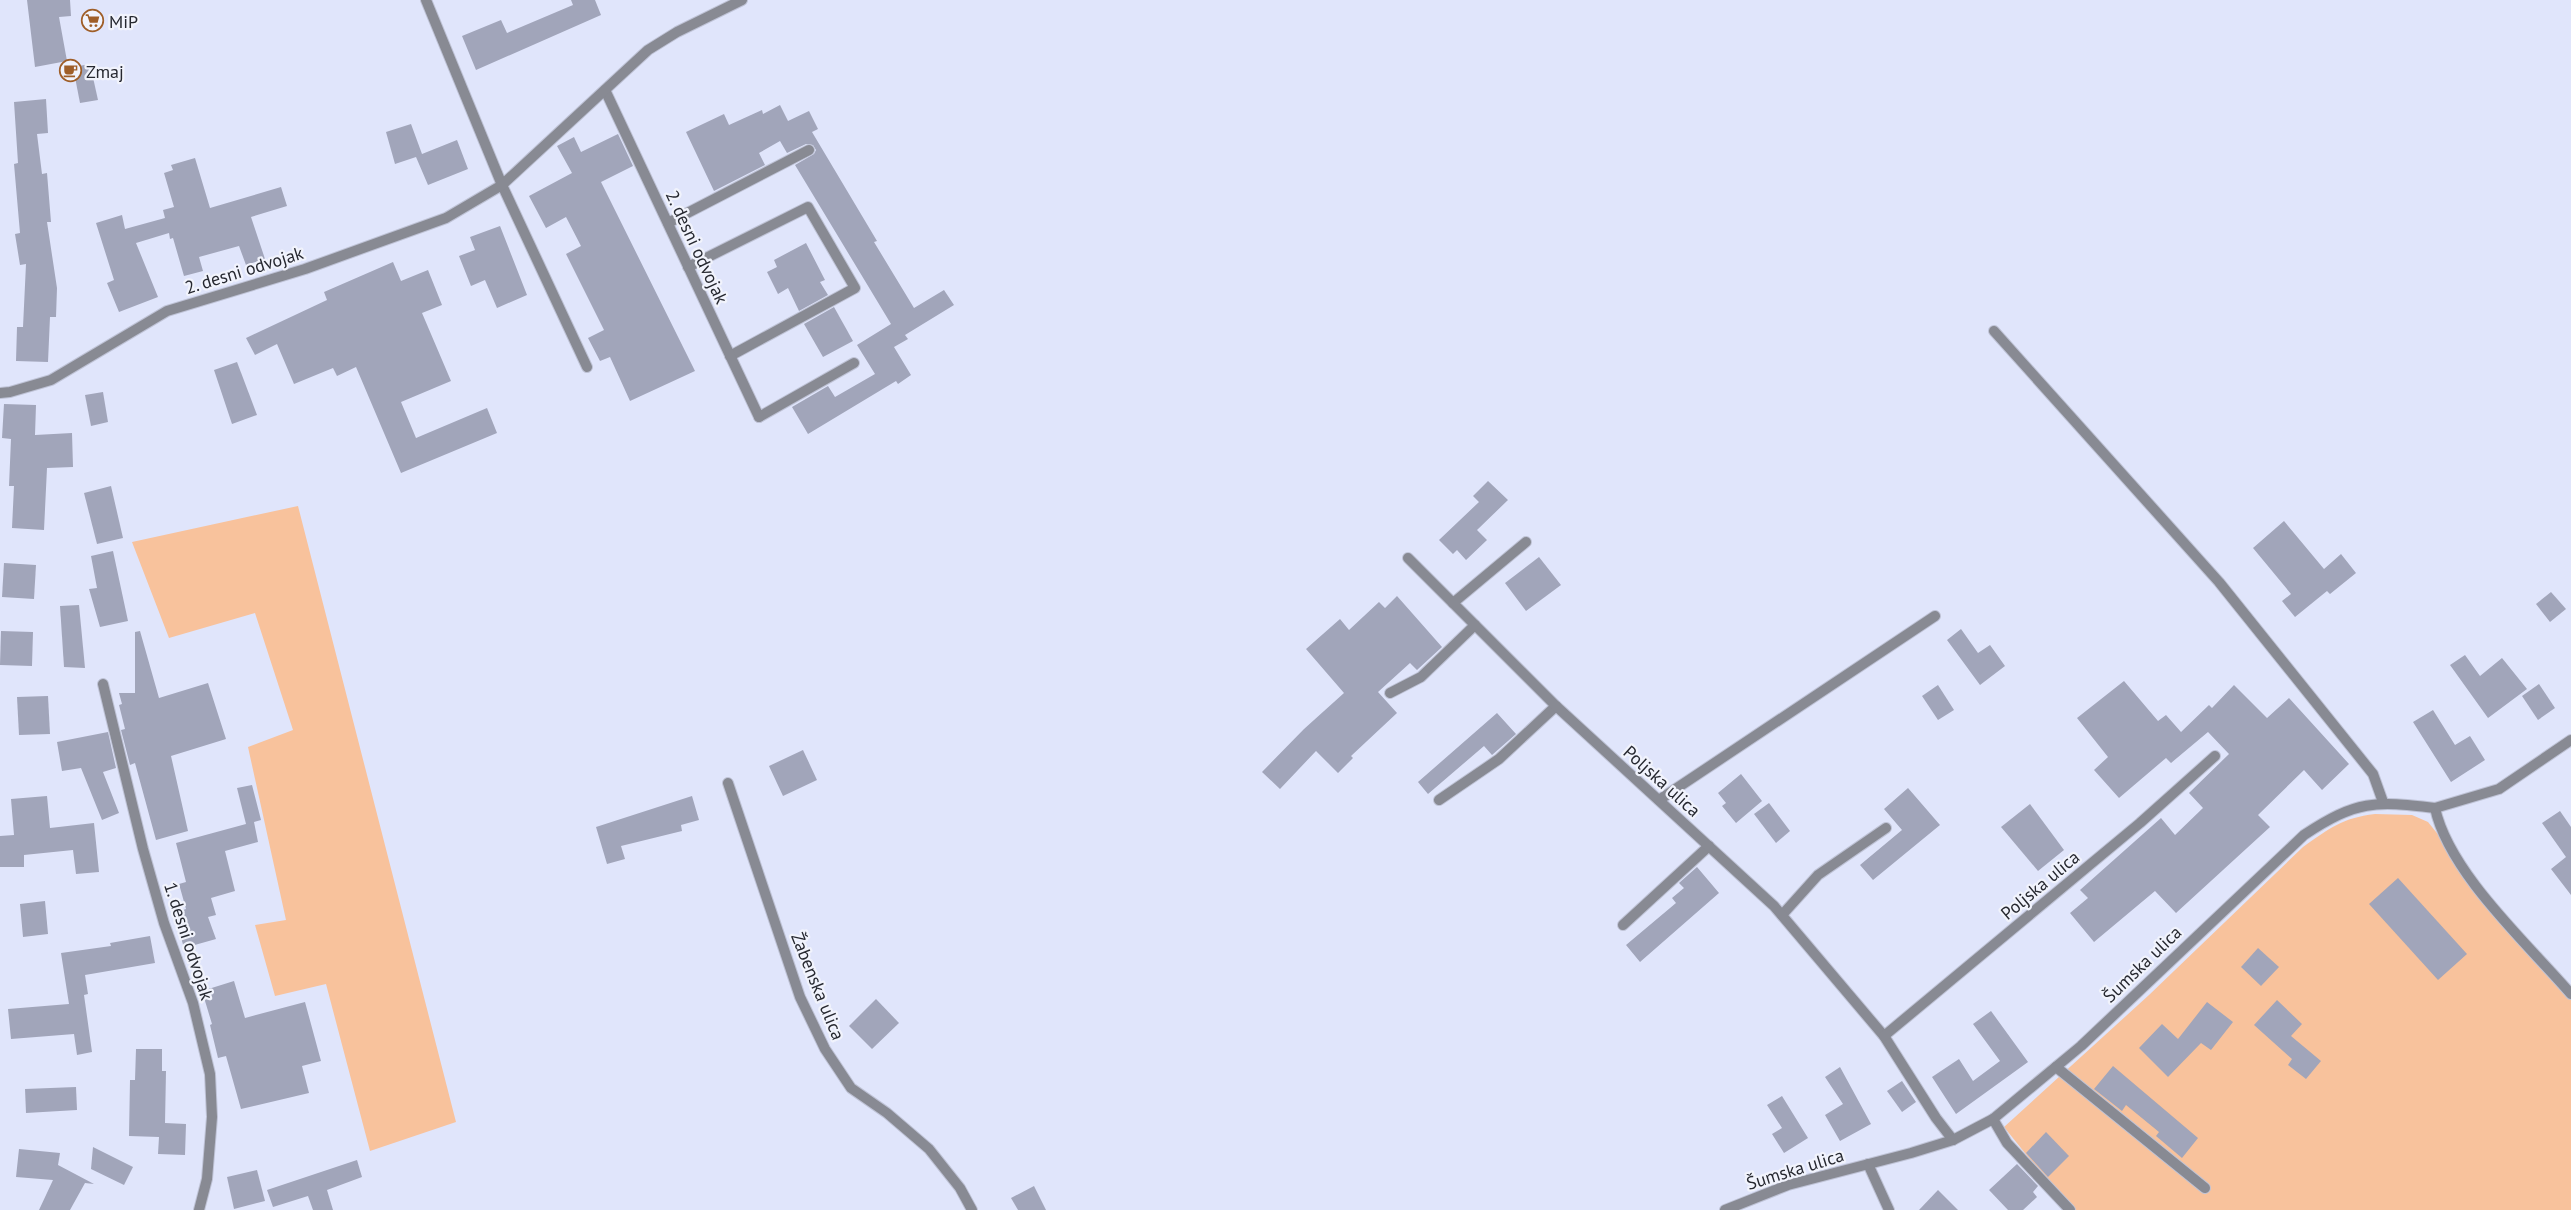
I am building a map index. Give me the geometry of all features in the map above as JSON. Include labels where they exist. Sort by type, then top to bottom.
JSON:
[{"type":"street","points":[[426,0],[502,185],[587,367]]},
{"type":"street","name":"2. desni odvojak","points":[[0,393],[10,392],[51,380],[167,310],[306,269],[399,237],[446,218],[502,185],[648,50],[677,32],[742,0]]},
{"type":"street","name":"2. desni odvojak","points":[[605,90],[759,417],[854,363]]},
{"type":"street","points":[[668,223],[810,150]]},
{"type":"street","points":[[688,267],[808,207],[855,288],[730,356]]},
{"type":"street","points":[[1994,331],[2219,582],[2373,774],[2383,802]]},
{"type":"street","points":[[1453,603],[1526,542]]},
{"type":"street","name":"Poljska ulica","points":[[1408,558],[1556,706],[1782,915],[1884,1036],[1936,1118],[1953,1140]]},
{"type":"street","points":[[1659,800],[1935,616]]},
{"type":"street","points":[[1390,692],[1421,677],[1475,625]]},
{"type":"street","name":"1. desni odvojak","points":[[103,684],[143,849],[164,923],[192,1003],[210,1074],[212,1117],[206,1180],[199,1210]]},
{"type":"street","points":[[1439,800],[1499,758],[1556,706]]},
{"type":"street","name":"Šumska ulica","points":[[1725,1210],[1788,1185],[1953,1140],[1993,1119],[2056,1067],[2304,835],[2330,818],[2347,810],[2383,802],[2435,808],[2499,789],[2571,740]]},
{"type":"street","name":"Poljska ulica","points":[[1884,1036],[2140,823],[2215,756]]},
{"type":"street","name":"Žabenska ulica","points":[[728,783],[800,997],[825,1049],[852,1088],[929,1149],[960,1188],[972,1210]]},
{"type":"street","points":[[2435,808],[2439,825],[2478,888],[2570,991]]},
{"type":"street","points":[[1782,915],[1818,875],[1886,828]]},
{"type":"street","points":[[1623,925],[1709,846]]},
{"type":"street","points":[[2056,1067],[2205,1188]]},
{"type":"street","points":[[1993,1119],[2007,1144],[2070,1210]]},
{"type":"street","points":[[1868,1164],[1889,1210]]},
{"type":"shaded area","points":[[298,506],[456,1122],[370,1151],[326,984],[275,996],[255,925],[286,920],[248,747],[293,730],[255,613],[169,638],[132,542]]},
{"type":"shaded area","points":[[2375,814],[2412,815],[2428,822],[2571,999],[2571,1210],[2071,1210],[2004,1127],[2149,995],[2303,847],[2321,834],[2345,821]]},
{"type":"building","points":[[27,0],[70,0],[71,16],[59,17],[67,61],[35,67]]},
{"type":"building","points":[[571,0],[595,0],[601,15],[476,70],[462,36],[501,20],[507,33],[573,5]]},
{"type":"building","points":[[90,64],[98,100],[80,103],[73,67]]},
{"type":"building","points":[[46,99],[48,133],[37,134],[42,174],[47,173],[51,222],[47,222],[57,288],[56,317],[50,317],[48,362],[16,361],[17,327],[23,327],[26,264],[20,265],[15,234],[20,233],[14,164],[18,163],[14,102]]},
{"type":"building","points":[[780,105],[788,121],[809,111],[818,129],[812,132],[877,241],[874,242],[914,308],[944,290],[954,305],[905,335],[908,339],[894,347],[911,375],[898,384],[896,381],[808,434],[792,407],[828,386],[835,397],[875,374],[857,345],[891,324],[795,165],[814,154],[816,150],[813,145],[806,144],[787,153],[780,141],[759,153],[765,165],[714,191],[686,132],[724,114],[729,125],[762,110],[763,114]]},
{"type":"building","points":[[411,124],[422,154],[457,140],[468,169],[428,185],[416,157],[395,164],[386,132]]},
{"type":"building","points":[[618,134],[633,166],[601,182],[695,371],[630,401],[610,357],[600,361],[588,338],[604,330],[566,254],[581,246],[566,217],[546,228],[529,196],[572,173],[557,146],[574,137],[581,152]]},
{"type":"building","points":[[195,158],[210,208],[281,187],[287,206],[251,217],[265,259],[246,265],[239,246],[199,257],[203,271],[184,276],[173,238],[170,239],[169,233],[136,243],[158,297],[119,312],[107,283],[114,280],[96,223],[122,215],[125,229],[165,218],[163,210],[174,207],[164,173],[173,170],[171,165]]},
{"type":"building","points":[[500,226],[527,295],[497,308],[485,280],[471,286],[459,256],[475,250],[470,237]]},
{"type":"building","points":[[806,243],[825,280],[820,282],[828,295],[799,311],[788,288],[778,294],[767,272],[777,267],[774,260]]},
{"type":"building","points":[[393,262],[401,281],[428,270],[442,305],[422,313],[451,381],[401,402],[416,438],[487,408],[497,433],[401,473],[356,367],[337,376],[333,368],[294,384],[277,344],[255,355],[246,338],[327,300],[324,292]]},
{"type":"building","points":[[834,307],[853,341],[823,357],[804,324]]},
{"type":"building","points":[[237,362],[257,415],[232,424],[214,370]]},
{"type":"building","points":[[103,392],[108,422],[91,426],[85,395]]},
{"type":"building","points":[[4,404],[36,405],[35,435],[72,433],[73,467],[47,468],[44,530],[12,528],[14,486],[9,486],[11,439],[2,438]]},
{"type":"building","points":[[1488,481],[1508,500],[1477,530],[1487,540],[1466,560],[1457,550],[1453,554],[1439,540],[1479,502],[1473,496]]},
{"type":"building","points":[[111,486],[123,538],[97,544],[84,493]]},
{"type":"building","points":[[2284,521],[2324,569],[2341,554],[2356,573],[2330,594],[2327,591],[2295,617],[2282,601],[2291,594],[2253,548]]},
{"type":"building","points":[[113,551],[128,621],[100,627],[89,589],[97,588],[91,556]]},
{"type":"building","points":[[1539,557],[1561,585],[1526,611],[1505,583]]},
{"type":"building","points":[[4,563],[36,565],[34,599],[2,597]]},
{"type":"building","points":[[2551,592],[2566,609],[2550,622],[2536,604]]},
{"type":"building","points":[[1397,596],[1442,647],[1417,670],[1410,663],[1378,692],[1397,713],[1351,756],[1353,758],[1338,773],[1316,751],[1280,789],[1262,772],[1304,729],[1344,693],[1306,649],[1340,619],[1349,630],[1379,602],[1385,608]]},
{"type":"building","points":[[79,605],[85,668],[64,667],[60,606]]},
{"type":"building","points":[[1961,629],[1978,653],[1990,645],[2005,666],[1980,685],[1947,640]]},
{"type":"building","points":[[1,631],[33,632],[32,666],[0,665]]},
{"type":"building","points":[[140,631],[159,698],[208,683],[226,739],[171,756],[188,831],[156,840],[135,763],[130,765],[121,730],[125,729],[119,705],[122,704],[119,693],[135,693],[135,632]]},
{"type":"building","points":[[2465,655],[2480,676],[2502,658],[2527,689],[2488,718],[2450,665]]},
{"type":"building","points":[[2124,681],[2158,721],[2166,715],[2181,732],[2209,705],[2212,708],[2234,685],[2267,718],[2289,698],[2349,764],[2322,790],[2304,770],[2258,815],[2270,827],[2176,913],[2155,891],[2094,942],[2070,913],[2088,898],[2080,890],[2161,818],[2175,835],[2203,808],[2189,793],[2229,754],[2208,732],[2171,763],[2166,758],[2119,798],[2094,770],[2108,757],[2077,718]]},
{"type":"building","points":[[2539,684],[2555,708],[2538,720],[2522,696]]},
{"type":"building","points":[[1938,685],[1954,710],[1938,720],[1922,696]]},
{"type":"building","points":[[48,696],[50,734],[19,735],[17,697]]},
{"type":"building","points":[[2433,710],[2455,745],[2470,736],[2485,760],[2451,782],[2413,722]]},
{"type":"building","points":[[1497,713],[1516,734],[1492,755],[1484,746],[1428,794],[1418,782]]},
{"type":"building","points":[[108,732],[116,768],[103,772],[119,813],[102,820],[81,768],[62,771],[57,742]]},
{"type":"building","points":[[803,750],[817,780],[783,796],[769,766]]},
{"type":"building","points":[[1741,774],[1762,801],[1736,823],[1722,806],[1726,803],[1718,793]]},
{"type":"building","points":[[252,785],[261,820],[254,822],[258,842],[225,851],[235,891],[211,898],[216,915],[208,917],[216,939],[184,948],[174,913],[186,909],[179,884],[186,882],[176,843],[246,824],[237,788]]},
{"type":"building","points":[[1908,788],[1940,825],[1873,880],[1860,865],[1902,830],[1884,809]]},
{"type":"building","points":[[47,796],[50,828],[94,823],[99,872],[76,874],[73,850],[24,855],[24,867],[0,867],[0,836],[14,835],[11,799]]},
{"type":"building","points":[[692,796],[699,820],[681,825],[682,831],[621,846],[625,859],[607,864],[596,827]]},
{"type":"building","points":[[1769,803],[1790,831],[1776,843],[1754,814]]},
{"type":"building","points":[[2030,804],[2064,850],[2038,871],[2001,827]]},
{"type":"building","points":[[2560,811],[2571,827],[2571,895],[2551,869],[2566,857],[2542,823]]},
{"type":"building","points":[[1697,867],[1719,893],[1640,962],[1626,945],[1676,903],[1672,898],[1684,888],[1679,883]]},
{"type":"building","points":[[2398,878],[2467,954],[2438,980],[2369,904]]},
{"type":"building","points":[[45,901],[48,934],[23,937],[20,904]]},
{"type":"building","points":[[150,936],[155,963],[85,975],[88,994],[84,995],[92,1052],[77,1055],[74,1034],[11,1039],[8,1009],[69,1004],[61,953],[111,946],[110,943]]},
{"type":"building","points":[[2258,948],[2279,967],[2261,986],[2241,967]]},
{"type":"building","points":[[234,981],[245,1018],[305,1002],[321,1061],[302,1066],[309,1093],[241,1109],[226,1056],[218,1058],[210,1025],[212,1024],[202,991]]},
{"type":"building","points":[[876,999],[899,1023],[872,1049],[849,1026]]},
{"type":"building","points":[[2277,1000],[2302,1024],[2291,1036],[2321,1061],[2306,1079],[2288,1065],[2292,1059],[2254,1025]]},
{"type":"building","points":[[2207,1002],[2233,1022],[2211,1050],[2201,1043],[2168,1077],[2139,1048],[2162,1024],[2178,1039]]},
{"type":"building","points":[[1991,1011],[2028,1062],[1956,1114],[1932,1077],[1959,1059],[1973,1081],[2000,1061],[1973,1024]]},
{"type":"building","points":[[136,1049],[162,1049],[162,1071],[166,1071],[165,1123],[186,1124],[185,1155],[158,1154],[159,1137],[129,1136],[130,1080],[135,1080]]},
{"type":"building","points":[[2113,1066],[2198,1138],[2182,1158],[2156,1136],[2159,1132],[2126,1105],[2122,1111],[2094,1089]]},
{"type":"building","points":[[1840,1067],[1871,1124],[1840,1141],[1825,1115],[1843,1104],[1825,1077]]},
{"type":"building","points":[[1902,1081],[1916,1102],[1902,1112],[1887,1091]]},
{"type":"building","points":[[76,1087],[77,1110],[26,1113],[25,1089]]},
{"type":"building","points":[[1782,1096],[1808,1138],[1784,1153],[1772,1134],[1782,1128],[1767,1105]]},
{"type":"building","points":[[2046,1132],[2069,1156],[2048,1177],[2026,1153]]},
{"type":"building","points":[[93,1147],[133,1167],[124,1185],[91,1169]]},
{"type":"building","points":[[19,1149],[60,1153],[58,1165],[94,1184],[85,1183],[70,1210],[39,1210],[53,1180],[16,1177]]},
{"type":"building","points":[[357,1160],[362,1177],[327,1190],[333,1210],[313,1210],[308,1196],[273,1207],[267,1190]]},
{"type":"building","points":[[2017,1164],[2038,1186],[2033,1192],[2037,1197],[2023,1210],[2008,1210],[1989,1190]]},
{"type":"building","points":[[257,1170],[265,1201],[234,1209],[227,1177]]},
{"type":"building","points":[[1034,1186],[1046,1210],[1018,1210],[1011,1198]]},
{"type":"building","points":[[1938,1190],[1958,1210],[1919,1210]]},
{"type":"place","name":"MiP","points":[[93,21]]},
{"type":"place","name":"Zmaj","points":[[70,71]]}]
